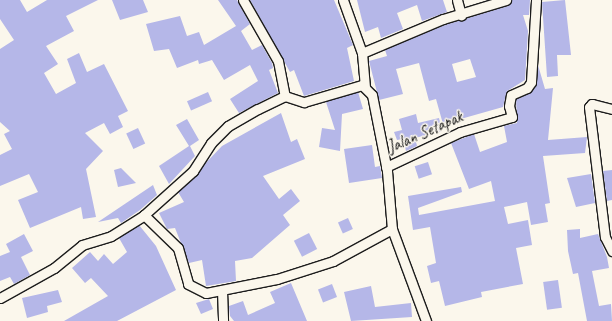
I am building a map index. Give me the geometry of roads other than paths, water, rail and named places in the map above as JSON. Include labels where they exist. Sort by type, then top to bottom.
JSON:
[{"type":"street","points":[[243,0],[278,61],[286,96]]},
{"type":"street","name":"Jalan Setapak","points":[[343,0],[362,53],[365,86],[372,94],[386,167],[392,229],[426,321]]},
{"type":"street","points":[[457,0],[461,15]]},
{"type":"street","points":[[362,53],[443,19],[461,15],[506,0]]},
{"type":"street","name":"Jalan Setapak","points":[[386,167],[460,132],[512,117],[509,106],[511,96],[527,88],[531,82],[536,0]]},
{"type":"street","points":[[0,298],[54,268],[82,245],[111,236],[144,215],[193,171],[211,143],[228,126],[286,96],[304,102],[354,85],[365,86]]},
{"type":"street","points":[[612,109],[597,107],[592,104],[589,107],[606,237],[612,251]]},
{"type":"street","points":[[144,215],[178,248],[188,284],[206,293],[277,279],[333,261],[392,229]]},
{"type":"street","points":[[222,290],[223,321]]}]
